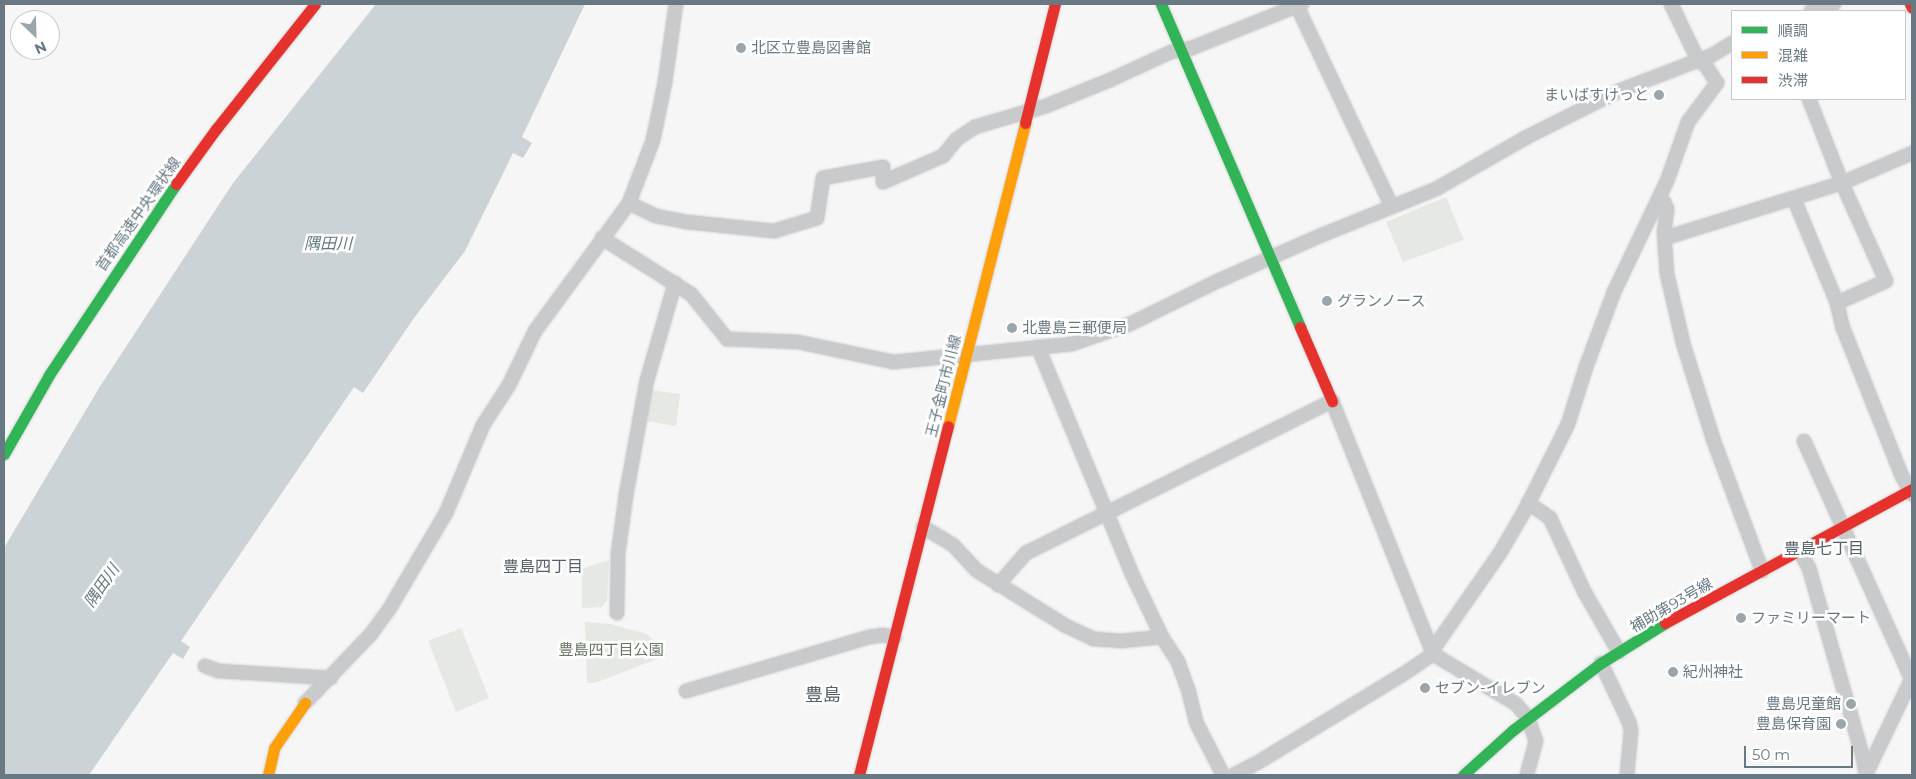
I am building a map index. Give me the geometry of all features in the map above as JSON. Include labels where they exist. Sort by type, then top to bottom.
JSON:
[{"type":"main road","name":"首都高速中央環状線","points":[[4,442],[81,313],[162,193],[210,127],[307,4]]},
{"type":"main road","name":"首都高速中央環状線","points":[[4,454],[60,358],[167,196],[216,129],[315,4]]},
{"type":"main road","name":"王子金町市川線","points":[[859,775],[1055,4]]},
{"type":"main road","points":[[1161,4],[1272,257],[1332,401]]},
{"type":"main road","points":[[1910,4],[1912,8]]},
{"type":"main road","name":"補助第93号線","points":[[1463,775],[1528,718],[1601,663],[1666,624],[1911,491]]},
{"type":"main road","points":[[268,775],[274,748],[306,703]]},
{"type":"street","points":[[306,703],[371,634],[391,606],[446,513],[483,426],[509,385],[535,331],[629,203],[653,140],[665,82],[676,4]]},
{"type":"street","points":[[1234,775],[1402,676],[1433,654],[1439,641],[1500,553],[1568,424],[1586,367],[1614,292],[1659,200],[1688,122],[1717,83],[1706,66],[1698,60],[1671,4]]},
{"type":"street","points":[[1814,10],[1834,4]]},
{"type":"street","points":[[629,203],[656,216],[687,222],[774,232],[817,218],[823,178],[883,167],[883,182],[943,156],[957,139],[975,128],[1028,109],[1046,106],[1110,80],[1171,52],[1192,48],[1300,5],[1392,207]]},
{"type":"street","points":[[602,238],[691,294],[727,339],[798,342],[894,362],[1072,344],[1130,324],[1272,257],[1436,189],[1525,138],[1621,90],[1712,55],[1731,44]]},
{"type":"street","points":[[1809,100],[1842,184],[1886,281],[1837,304]]},
{"type":"street","points":[[1665,238],[1842,184],[1912,153]]},
{"type":"street","points":[[1794,199],[1837,304],[1843,328],[1911,491]]},
{"type":"street","points":[[1659,200],[1664,202],[1667,209],[1665,238],[1666,274],[1682,343],[1713,439],[1762,571]]},
{"type":"street","points":[[617,614],[618,554],[626,494],[647,380],[675,283]]},
{"type":"street","points":[[1038,347],[1106,514],[1162,637],[1178,662],[1189,693],[1196,722],[1224,775]]},
{"type":"street","points":[[998,585],[1026,553],[1332,401],[1433,654],[1516,704],[1528,718],[1536,741],[1527,775]]},
{"type":"street","points":[[1804,441],[1912,679],[1866,774]]},
{"type":"street","points":[[1528,503],[1550,518],[1585,593],[1619,652]]},
{"type":"street","points":[[923,527],[953,545],[976,570],[998,585],[1066,626],[1094,639],[1121,641],[1162,637]]},
{"type":"street","points":[[1800,550],[1809,568],[1866,774]]},
{"type":"street","points":[[686,691],[870,637],[882,635],[895,637]]},
{"type":"street","points":[[1601,663],[1630,722],[1631,731],[1627,775]]},
{"type":"street","points":[[205,666],[219,671],[331,678]]},
{"type":"green space","points":[[1446,197],[1464,240],[1403,262],[1386,222]]},
{"type":"green space","points":[[650,390],[680,394],[676,426],[645,421]]},
{"type":"green space","points":[[609,560],[607,600],[602,607],[582,608],[582,569]]},
{"type":"green space","name":"豊島四丁目公園","points":[[585,622],[610,624],[647,634],[667,655],[595,683],[587,683]]},
{"type":"green space","points":[[461,628],[489,698],[456,712],[428,641]]},
{"type":"water","name":"隅田川","points":[[376,4],[585,4],[522,137],[532,143],[523,158],[513,153],[465,251],[414,318],[363,393],[354,387],[181,641],[190,647],[183,659],[173,653],[89,775],[4,775],[4,548],[99,388],[233,183]]},
{"type":"traffic: fast","points":[[1161,4],[1300,327]]},
{"type":"traffic: fast","points":[[4,454],[49,375],[176,184]]},
{"type":"traffic: fast","points":[[1463,775],[1513,730],[1601,663],[1665,623]]},
{"type":"traffic: slow","points":[[948,426],[1025,123]]},
{"type":"traffic: slow","points":[[268,775],[274,748],[305,703]]},
{"type":"traffic: jam","points":[[176,184],[216,129],[315,4]]},
{"type":"traffic: jam","points":[[1025,123],[1055,4]]},
{"type":"traffic: jam","points":[[1910,4],[1912,8]]},
{"type":"traffic: jam","points":[[1300,327],[1332,401]]},
{"type":"traffic: jam","points":[[859,775],[948,426]]},
{"type":"traffic: jam","points":[[1665,623],[1912,489]]},
{"type":"place","name":"北区立豊島図書館","points":[[741,48]]},
{"type":"place","name":"まいばすけっと","points":[[1659,95]]},
{"type":"place","name":"グランノース","points":[[1327,301]]},
{"type":"place","name":"北豊島三郵便局","points":[[1012,328]]},
{"type":"place","name":"ファミリーマート","points":[[1741,618]]},
{"type":"place","name":"紀州神社","points":[[1673,672]]},
{"type":"place","name":"セブン-イレブン","points":[[1425,688]]},
{"type":"place","name":"豊島児童館","points":[[1851,704]]},
{"type":"place","name":"豊島保育園","points":[[1841,724]]},
{"type":"district","name":"豊島七丁目","points":[[1824,549]]},
{"type":"district","name":"豊島四丁目","points":[[543,567]]},
{"type":"district","name":"豊島","points":[[823,695]]}]
